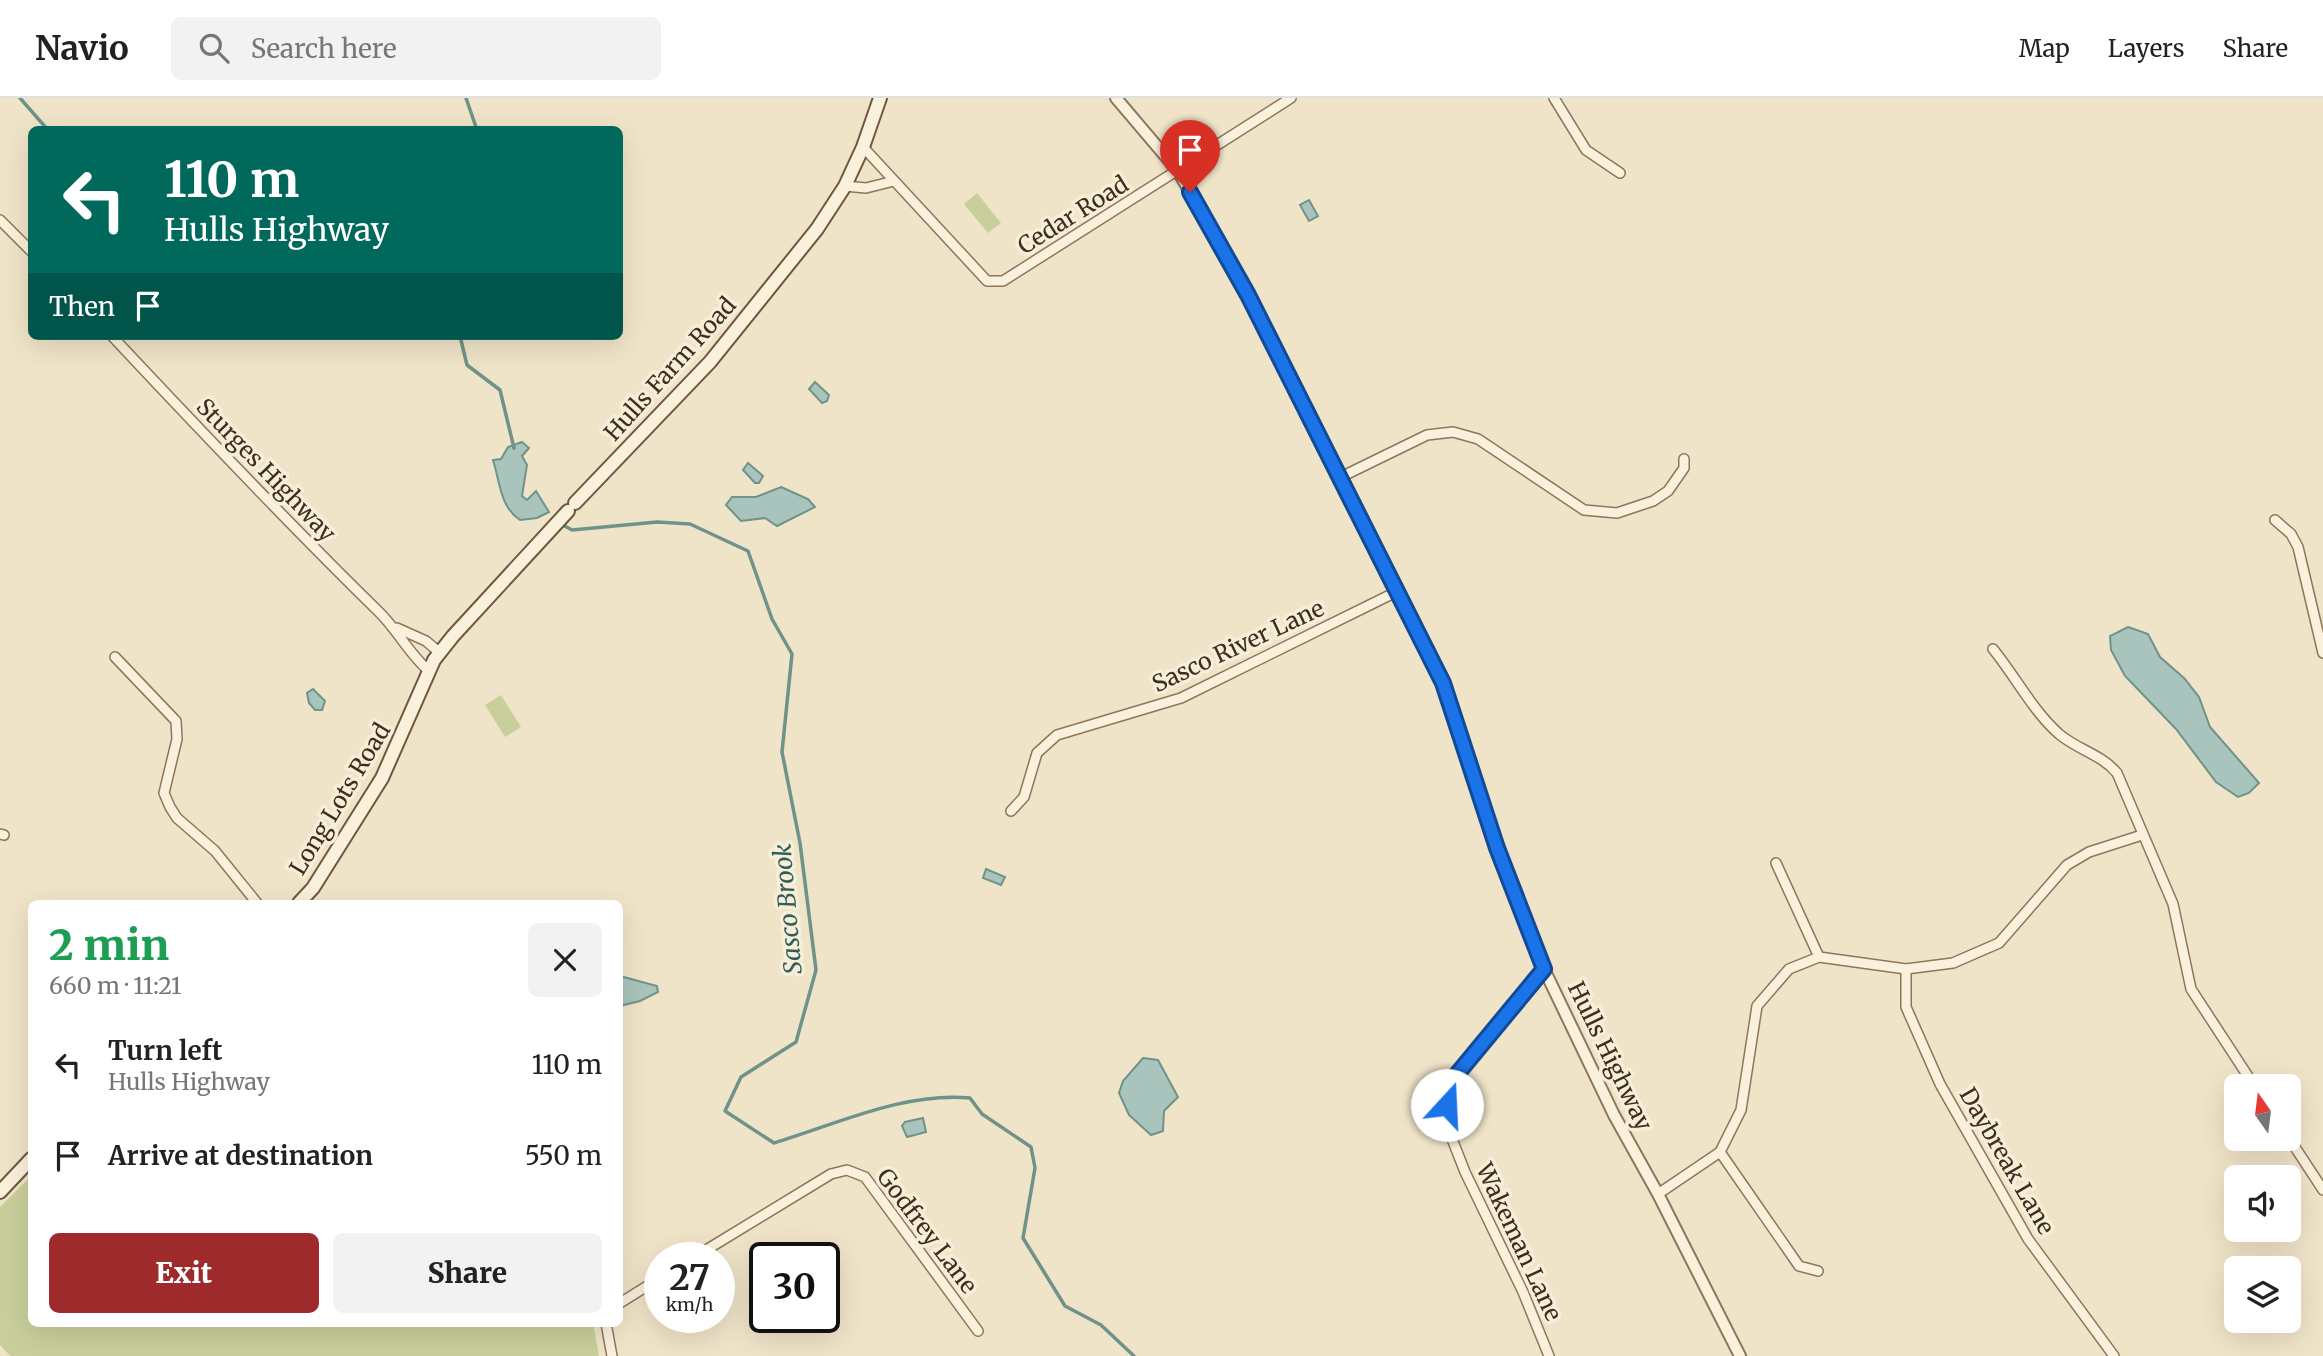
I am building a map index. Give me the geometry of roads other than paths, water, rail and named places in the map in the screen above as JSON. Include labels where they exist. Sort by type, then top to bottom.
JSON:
[{"type":"main road","name":"Hulls Farm Road","points":[[450,640],[710,362],[817,229],[845,186],[863,147],[880,98]]},
{"type":"main road","name":"Long Lots Road","points":[[302,900],[313,888],[382,778],[406,729],[429,671],[450,640]]},
{"type":"main road","points":[[0,1192],[28,1162]]},
{"type":"street","name":"Hulls Highway","points":[[1116,98],[1178,171],[1238,275],[1398,591],[1443,683],[1497,848],[1544,969],[1614,1115],[1658,1194],[1740,1356]]},
{"type":"street","name":"Cedar Road","points":[[863,147],[987,281],[1003,281],[1291,98]]},
{"type":"street","points":[[1554,98],[1586,150],[1620,173]]},
{"type":"street","points":[[845,186],[866,188],[894,181]]},
{"type":"street","points":[[0,220],[28,249]]},
{"type":"street","name":"Sturges Highway","points":[[116,340],[290,525],[395,627],[413,655],[429,671]]},
{"type":"street","points":[[1341,477],[1427,435],[1453,432],[1478,439],[1584,510],[1617,513],[1653,501],[1668,491],[1684,468],[1684,459]]},
{"type":"street","points":[[2274,520],[2291,534],[2298,547],[2323,653]]},
{"type":"street","name":"Sasco River Lane","points":[[1010,811],[1024,797],[1037,752],[1057,735],[1181,698],[1398,591]]},
{"type":"street","name":"Sturges Highway","points":[[395,627],[426,641],[440,653]]},
{"type":"street","points":[[1993,649],[2051,726],[2063,737],[2106,761],[2117,774],[2173,904],[2191,989],[2247,1074]]},
{"type":"street","points":[[115,657],[176,721],[177,739],[164,793],[170,807],[177,818],[215,851],[255,900]]},
{"type":"street","points":[[1658,1194],[1720,1152],[1741,1111],[1757,1006],[1788,970],[1819,957],[1906,969],[1953,963],[1998,943],[2067,865],[2090,852],[2142,835]]},
{"type":"street","points":[[1776,863],[1819,957]]},
{"type":"street","points":[[313,888],[315,900]]},
{"type":"street","name":"Wakeman Lane","points":[[1544,969],[1458,1073],[1449,1088],[1445,1121],[1465,1172],[1523,1292],[1549,1356]]},
{"type":"street","name":"Daybreak Lane","points":[[1906,969],[1906,1007],[1940,1084],[2028,1239],[2113,1356]]},
{"type":"street","points":[[1720,1152],[1799,1265],[1818,1271]]},
{"type":"street","points":[[2298,1152],[2323,1190]]},
{"type":"street","name":"Godfrey Lane","points":[[719,1242],[831,1174],[847,1170],[865,1177],[978,1331]]},
{"type":"street","points":[[623,1301],[644,1289]]},
{"type":"street","points":[[607,1327],[612,1356]]},
{"type":"water","points":[[1309,200],[1318,216],[1309,221],[1300,205]]},
{"type":"water","points":[[815,382],[829,395],[827,401],[822,403],[809,389]]},
{"type":"water","points":[[522,442],[529,448],[522,456],[527,465],[522,496],[527,500],[536,491],[549,512],[537,518],[520,520],[508,508],[493,460],[501,459],[508,447]]},
{"type":"water","points":[[748,463],[763,476],[759,483],[755,483],[743,470]]},
{"type":"water","points":[[781,487],[808,499],[815,507],[777,526],[765,518],[741,521],[726,505],[732,497],[756,497]]},
{"type":"water","points":[[2128,627],[2148,634],[2160,657],[2184,678],[2199,697],[2210,727],[2259,783],[2249,793],[2238,797],[2216,782],[2176,729],[2125,676],[2111,650],[2110,636]]},
{"type":"water","points":[[313,689],[325,701],[322,710],[315,710],[309,703],[307,693]]},
{"type":"water","points":[[986,869],[1005,877],[1001,885],[983,878]]},
{"type":"water","points":[[623,977],[657,986],[658,992],[623,1005]]},
{"type":"water","points":[[1143,1058],[1158,1060],[1178,1097],[1164,1111],[1163,1131],[1151,1135],[1129,1115],[1119,1093],[1123,1081]]},
{"type":"water","points":[[923,1118],[926,1132],[907,1137],[902,1126],[905,1122]]},
{"type":"waterway","name":"Sasco Brook","points":[[20,98],[44,126]]},
{"type":"waterway","points":[[466,98],[476,126]]},
{"type":"waterway","name":"Sasco Brook","points":[[461,340],[467,365],[500,390],[514,448]]},
{"type":"waterway","name":"Sasco Brook","points":[[561,524],[572,530],[657,522],[690,524],[748,551],[772,619],[792,654],[782,752],[800,843],[816,970],[796,1042],[741,1077],[725,1111],[774,1143],[895,1105],[945,1097],[970,1098],[982,1114],[1031,1147],[1035,1168],[1023,1238],[1065,1306],[1101,1325],[1134,1356]]}]
